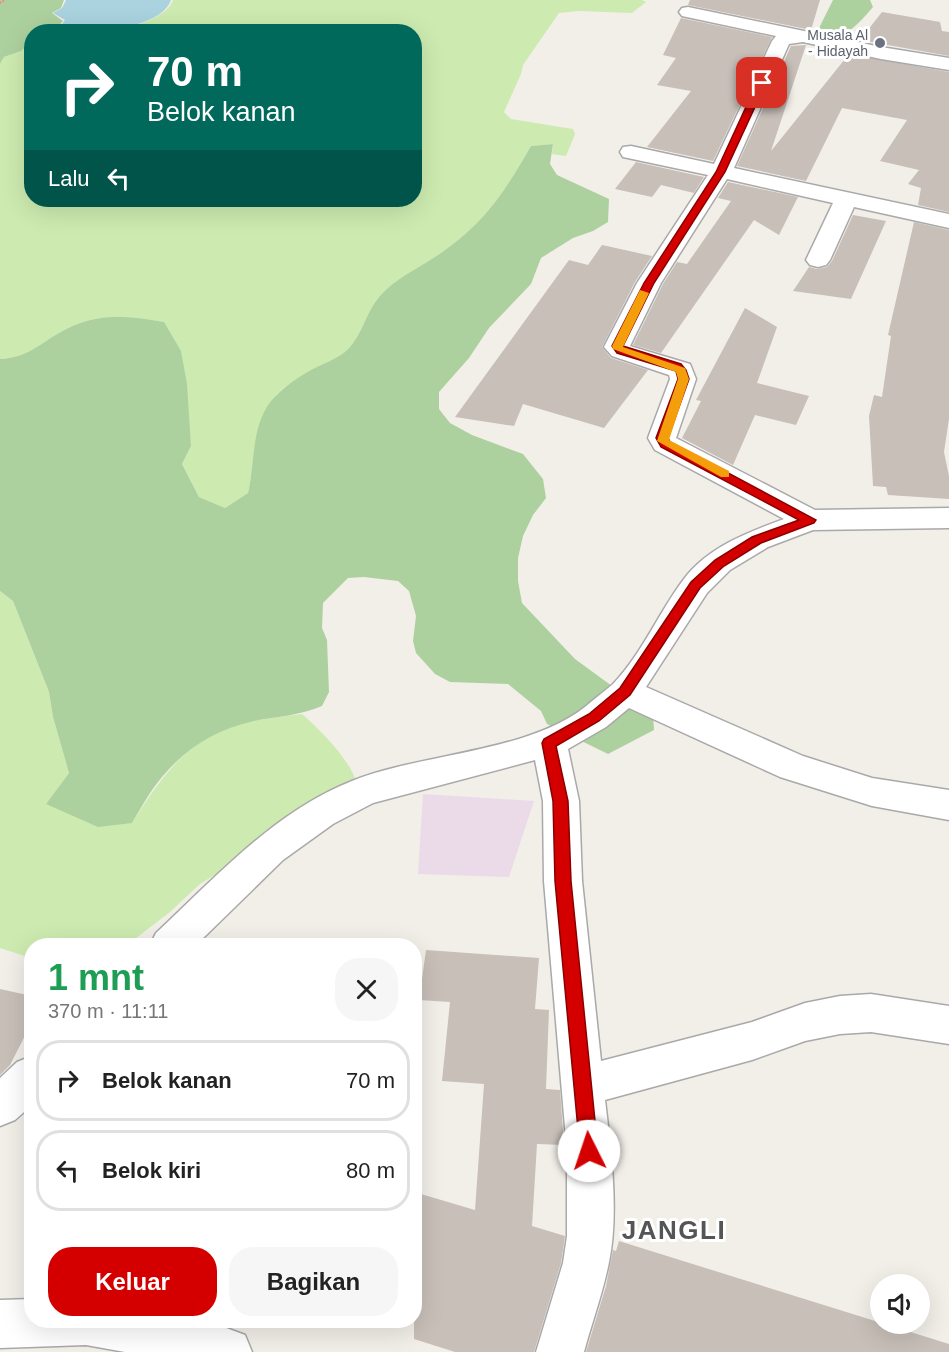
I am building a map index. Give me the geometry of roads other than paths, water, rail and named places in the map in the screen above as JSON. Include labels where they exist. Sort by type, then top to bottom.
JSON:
[{"type":"street","points":[[688,12],[881,53],[949,64]]},
{"type":"street","points":[[803,36],[789,37],[781,41],[721,172],[649,283],[617,346],[621,351],[681,370],[683,379],[662,438],[665,444],[810,520]]},
{"type":"street","points":[[630,152],[949,221]]},
{"type":"street","points":[[818,260],[846,199]]},
{"type":"street","points":[[177,938],[270,849],[320,814],[364,791],[549,743],[594,718],[625,692],[696,585],[719,563],[757,540],[810,520],[949,518]]},
{"type":"street","points":[[625,692],[792,767],[872,792],[949,805]]},
{"type":"street","points":[[549,743],[561,801],[563,881],[589,1151],[590,1236],[586,1263],[560,1352]]},
{"type":"street","points":[[584,1086],[752,1041],[805,1022],[840,1015],[871,1013],[949,1025]]},
{"type":"street","points":[[0,1106],[24,1084]]},
{"type":"street","points":[[0,1324],[24,1323]]},
{"type":"street","points":[[127,1328],[199,1342],[228,1352]]},
{"type":"water","points":[[66,0],[171,0],[164,10],[153,18],[138,24],[62,24],[65,20],[53,13],[62,8]]},
{"type":"place","name":"Musala Al - Hidayah","points":[[880,43]]},
{"type":"district","name":"JANGLI","points":[[674,1230]]}]
